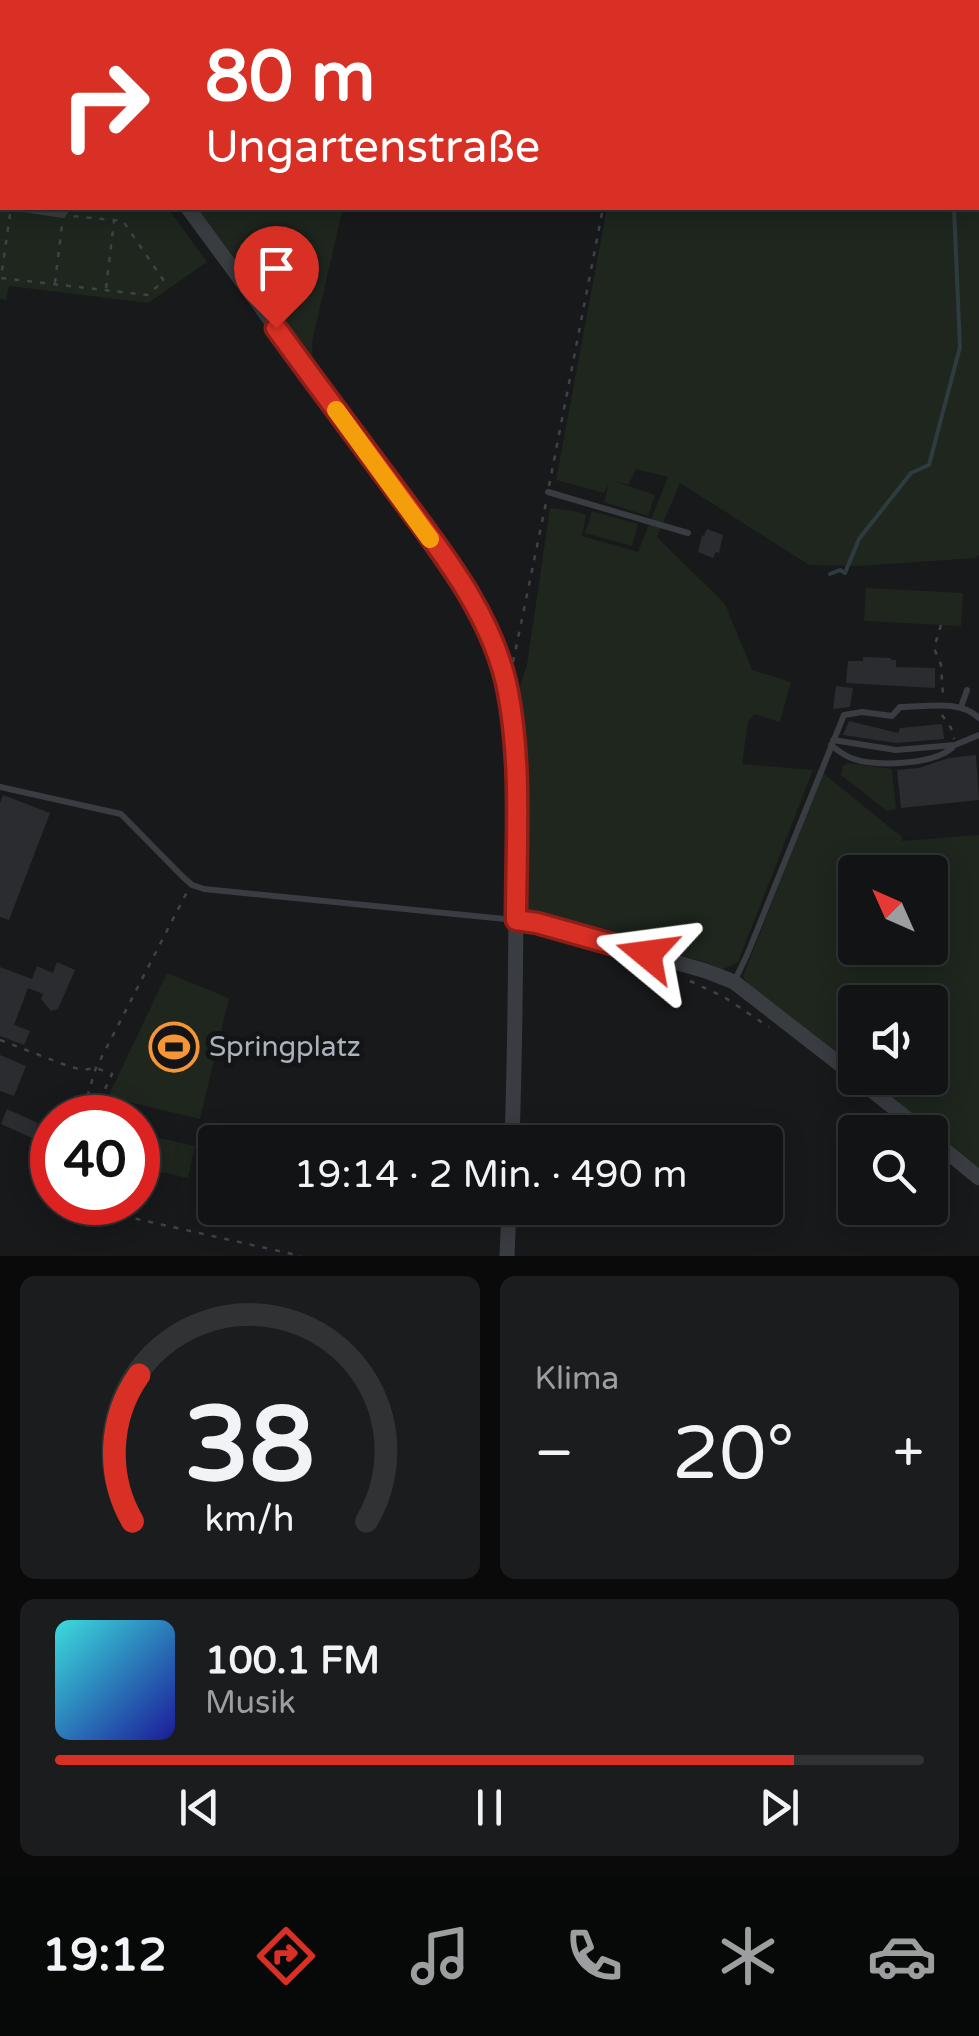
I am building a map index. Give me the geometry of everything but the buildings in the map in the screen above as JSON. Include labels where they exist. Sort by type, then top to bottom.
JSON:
[{"type":"street","points":[[189,210],[457,577],[481,617],[501,663],[514,739],[512,1125]]},
{"type":"street","points":[[516,920],[588,937],[734,982],[838,1063]]},
{"type":"street","points":[[878,1095],[903,1115]]},
{"type":"street","points":[[948,1153],[979,1178]]},
{"type":"street","points":[[506,1256],[508,1225]]},
{"type":"lane","points":[[548,492],[688,532]]},
{"type":"lane","points":[[961,707],[967,690]]},
{"type":"lane","points":[[734,982],[844,715],[862,712],[892,716],[900,707],[939,706],[961,707],[979,718]]},
{"type":"lane","points":[[832,743],[856,760],[891,763],[940,756],[979,734]]},
{"type":"lane","points":[[832,743],[896,750],[955,745]]},
{"type":"lane","points":[[0,787],[122,814],[192,885],[204,889],[516,920]]},
{"type":"path","points":[[14,210],[0,278],[106,290],[147,294],[164,281],[123,222],[65,211],[54,284]]},
{"type":"path","points":[[508,690],[604,210]]},
{"type":"path","points":[[106,290],[114,220]]},
{"type":"path","points":[[941,625],[934,648],[941,666],[939,706],[955,745]]},
{"type":"path","points":[[87,1095],[96,1068],[192,885]]},
{"type":"path","points":[[681,977],[724,996],[772,1028]]},
{"type":"path","points":[[0,1040],[68,1066],[96,1068],[112,1074],[104,1095]]},
{"type":"path","points":[[160,1224],[301,1256]]},
{"type":"shaded area","points":[[0,210],[169,210],[207,262],[148,303],[9,286],[6,300],[0,299]]},
{"type":"shaded area","points":[[198,210],[343,210],[312,342],[313,363]]},
{"type":"shaded area","points":[[607,210],[979,210],[979,555],[860,566],[809,565],[680,483],[657,537],[725,604],[752,670],[791,682],[780,722],[754,714],[748,722],[742,764],[813,770],[738,962],[721,970],[709,963],[524,909],[517,695],[527,665],[550,508],[586,515],[582,536],[638,552],[668,477],[636,469],[628,485],[610,480],[655,495],[648,516],[604,502],[609,483],[604,493],[556,480]]},
{"type":"shaded area","points":[[592,511],[638,524],[632,546],[585,533]]},
{"type":"shaded area","points":[[866,588],[963,593],[961,626],[864,621]]},
{"type":"shaded area","points":[[848,763],[892,769],[896,809],[887,811],[841,775]]},
{"type":"shaded area","points":[[823,773],[902,841],[979,835],[979,1173],[948,1148],[948,1115],[906,1115],[881,1095],[948,1095],[948,985],[838,985],[838,1059],[750,989],[743,976]]},
{"type":"shaded area","name":"Springplatz","points":[[167,973],[229,998],[200,1119],[160,1109],[160,1095],[109,1095]]},
{"type":"shaded area","points":[[160,1138],[195,1146],[188,1178],[160,1172]]},
{"type":"waterway","points":[[830,574],[840,570],[845,573],[859,539],[911,473],[929,465],[960,347],[954,210]]},
{"type":"slow traffic","points":[[336,410],[430,539]]},
{"type":"place","name":"Springplatz","points":[[174,1047]]},
{"type":"route","points":[[276,328],[436,546],[481,617],[501,663],[514,739],[516,920],[647,954]]}]
